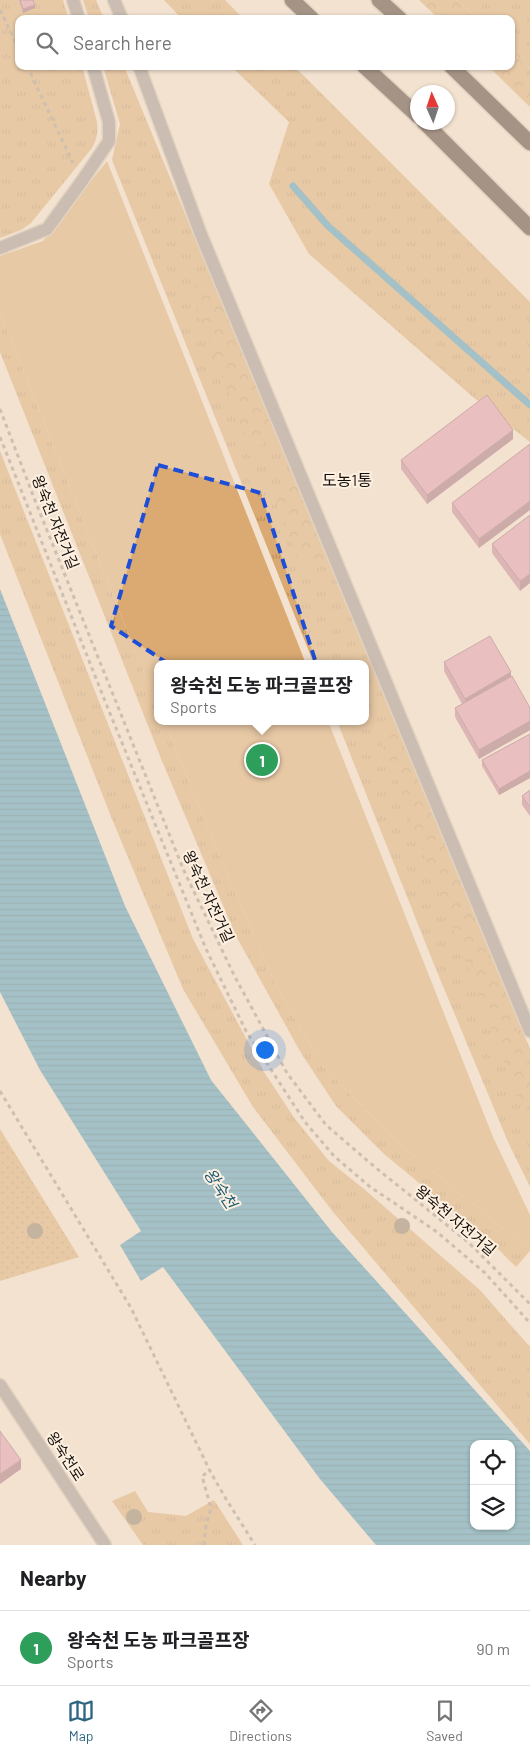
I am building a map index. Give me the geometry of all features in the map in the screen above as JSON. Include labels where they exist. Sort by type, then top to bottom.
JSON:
[{"type":"highway","points":[[292,0],[308,15]]},
{"type":"highway","points":[[379,0],[396,15]]},
{"type":"highway","points":[[368,70],[410,109]]},
{"type":"highway","points":[[456,70],[530,143]]},
{"type":"highway","points":[[432,130],[530,228]]},
{"type":"street","points":[[73,0],[78,15]]},
{"type":"street","points":[[114,0],[120,15]]},
{"type":"street","points":[[0,248],[47,229],[109,140],[109,122],[94,70]]},
{"type":"street","points":[[141,70],[200,232],[530,1032]]},
{"type":"street","name":"왕숙천로","points":[[0,1385],[105,1545]]},
{"type":"path","points":[[0,10],[15,41]]},
{"type":"path","points":[[29,70],[82,181]]},
{"type":"path","name":"왕숙천 자전거길","points":[[0,409],[184,871],[235,977],[287,1073],[326,1125],[468,1242],[530,1304]]},
{"type":"path","points":[[0,437],[206,949],[246,1031],[305,1122],[334,1156],[370,1186],[437,1232],[485,1273],[530,1323]]},
{"type":"path","points":[[0,1091],[131,1308],[210,1471],[255,1545]]},
{"type":"path","points":[[204,1545],[206,1525],[211,1508],[202,1476],[210,1471]]},
{"type":"highlighted area","points":[[158,465],[261,493],[317,666],[240,711],[111,626]]},
{"type":"green space","points":[[0,0],[63,0],[68,15],[15,15],[15,70],[83,70],[97,122],[96,138],[92,148],[31,223],[21,230],[0,238]]},
{"type":"green space","points":[[83,0],[96,0],[102,15],[88,15]]},
{"type":"green space","points":[[164,0],[225,0],[240,15],[178,15]]},
{"type":"green space","points":[[419,0],[457,0],[473,15],[435,15]]},
{"type":"green space","points":[[457,0],[530,0],[530,69],[515,55],[515,15],[473,15]]},
{"type":"green space","points":[[515,55],[530,69],[530,107],[492,70],[515,70]]},
{"type":"green space","points":[[104,70],[126,70],[530,1049],[530,1187],[508,1142],[435,967],[339,725],[369,725],[369,660],[312,660],[112,160],[120,124]]},
{"type":"green space","points":[[235,70],[298,70],[530,302],[530,442],[473,397],[309,254],[269,184],[289,122]]},
{"type":"green space","points":[[107,161],[304,660],[154,660],[154,698],[0,312],[0,256],[43,241]]},
{"type":"green space","points":[[210,276],[275,432],[261,446],[249,447],[189,289]]},
{"type":"green space","points":[[0,312],[154,698],[154,725],[166,725],[277,988],[324,1067],[396,1141],[530,1251],[516,1267],[492,1243],[384,1154],[336,1106],[301,1053],[236,936],[162,761],[0,352]]},
{"type":"green space","points":[[0,451],[193,939],[264,1072],[295,1119],[329,1161],[480,1290],[530,1347],[530,1444],[333,1212],[253,1107],[183,989],[112,819],[0,534]]},
{"type":"green space","points":[[295,480],[327,557],[300,565],[272,492]]},
{"type":"green space","points":[[166,725],[330,725],[493,1137],[530,1215],[530,1251],[396,1141],[324,1067],[277,988]]},
{"type":"green space","points":[[398,730],[530,1062],[530,1130],[377,731]]},
{"type":"green space","points":[[0,1129],[79,1257],[0,1281]]},
{"type":"green space","points":[[135,1491],[148,1512],[186,1516],[214,1500],[243,1545],[143,1545],[112,1501]]},
{"type":"water","name":"왕숙천","points":[[0,589],[125,906],[211,1080],[332,1232],[530,1451],[530,1545],[376,1545],[320,1479],[163,1267],[141,1281],[120,1245],[141,1231],[40,1070],[0,992]]},
{"type":"building","points":[[20,0],[33,0],[35,5],[23,9]]},
{"type":"building","points":[[487,395],[513,430],[427,495],[401,460]]},
{"type":"building","points":[[530,444],[530,501],[479,539],[452,503]]},
{"type":"building","points":[[530,515],[530,574],[520,581],[492,544]]},
{"type":"building","points":[[490,636],[511,672],[465,699],[444,662]]},
{"type":"building","points":[[512,676],[530,708],[530,721],[479,750],[455,708]]},
{"type":"building","points":[[530,734],[530,771],[499,789],[482,760]]},
{"type":"building","points":[[530,790],[530,807],[522,796]]},
{"type":"building","points":[[0,1431],[21,1460],[0,1474]]},
{"type":"waterway","points":[[293,186],[328,226],[530,405]]},
{"type":"place","name":"왕숙천 도농 파크골프장","points":[[262,760]]},
{"type":"district","name":"도농1통","points":[[347,479]]}]
